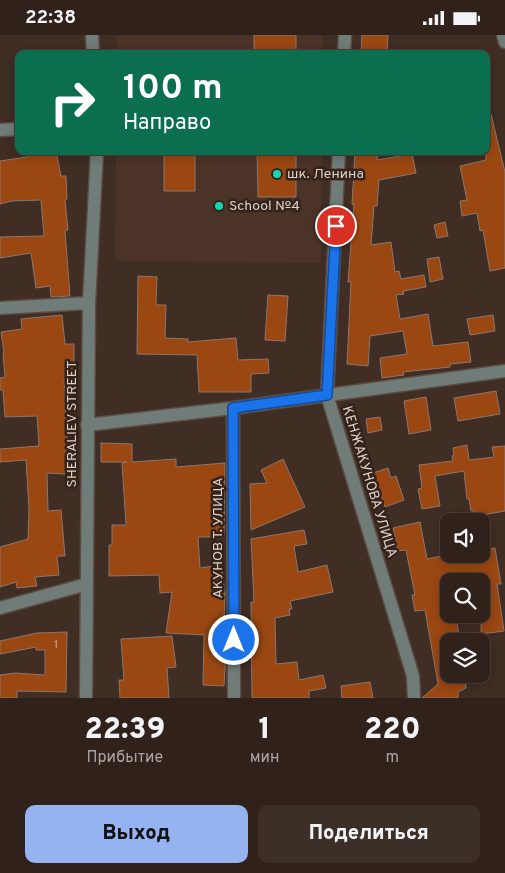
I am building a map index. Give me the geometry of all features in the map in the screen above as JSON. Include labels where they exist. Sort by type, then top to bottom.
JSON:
[{"type":"street","points":[[92,35],[94,50]]},
{"type":"street","points":[[344,50],[345,35]]},
{"type":"street","points":[[503,35],[505,42]]},
{"type":"street","points":[[0,131],[15,129]]},
{"type":"street","name":"SHERALIEV STREET","points":[[86,698],[89,303],[97,155]]},
{"type":"street","name":"КЕНЖАКУНОВА УЛИЦА","points":[[339,155],[327,395],[412,676],[414,698]]},
{"type":"street","points":[[0,308],[89,303]]},
{"type":"street","points":[[87,425],[233,408],[505,371]]},
{"type":"street","name":"АКУНОВ Т. УЛИЦА","points":[[233,408],[234,698]]},
{"type":"street","points":[[0,609],[87,584]]},
{"type":"shaded area","points":[[117,35],[323,35],[322,50],[117,50]]},
{"type":"shaded area","name":"School №4","points":[[116,155],[322,155],[321,263],[115,261]]},
{"type":"building","points":[[254,35],[296,35],[296,50],[254,50]]},
{"type":"building","points":[[362,35],[388,35],[387,50],[361,50]]},
{"type":"building","points":[[491,114],[505,172],[505,268],[490,271],[483,230],[480,231],[477,213],[462,216],[460,201],[467,200],[460,166],[486,160],[486,155],[490,155]]},
{"type":"building","points":[[27,155],[57,155],[61,176],[66,176],[67,199],[65,200],[68,230],[65,231],[70,296],[51,297],[50,286],[36,288],[31,253],[0,258],[0,237],[44,236],[41,200],[12,201],[0,204],[0,161],[27,157]]},
{"type":"building","points":[[164,155],[195,155],[195,191],[164,191]]},
{"type":"building","name":"шк. Ленина","points":[[257,155],[296,155],[296,197],[258,197]]},
{"type":"building","points":[[355,155],[378,155],[377,160],[412,155],[416,173],[379,180],[377,206],[374,206],[371,245],[391,242],[395,272],[399,271],[401,279],[424,275],[426,287],[403,291],[404,294],[396,295],[400,319],[428,314],[433,346],[468,342],[471,362],[450,364],[450,367],[403,372],[404,375],[382,378],[380,358],[407,354],[403,331],[370,336],[368,366],[347,364],[351,282],[348,282],[354,204],[352,204]]},
{"type":"building","points":[[445,222],[448,236],[437,238],[434,225]]},
{"type":"building","points":[[439,257],[443,279],[430,282],[427,259]]},
{"type":"building","points":[[138,276],[157,277],[156,305],[166,305],[165,338],[188,339],[188,342],[236,338],[238,360],[268,359],[269,373],[251,374],[251,392],[199,392],[197,355],[137,354]]},
{"type":"building","points":[[268,295],[288,296],[285,341],[265,340]]},
{"type":"building","points":[[62,315],[65,344],[74,344],[74,379],[64,380],[67,437],[65,474],[47,473],[48,511],[61,510],[65,556],[57,556],[59,575],[35,577],[37,586],[17,588],[16,582],[0,587],[0,547],[28,539],[29,509],[26,460],[0,462],[0,449],[39,446],[37,416],[5,417],[3,390],[0,390],[0,378],[5,377],[1,332],[22,329],[21,319]]},
{"type":"building","points":[[493,315],[495,331],[470,335],[467,319]]},
{"type":"building","points":[[496,391],[500,414],[458,421],[454,398]]},
{"type":"building","points":[[426,397],[431,430],[409,434],[404,401]]},
{"type":"building","points":[[380,417],[382,430],[368,433],[366,419]]},
{"type":"building","points":[[101,443],[132,444],[132,462],[176,459],[176,467],[225,463],[224,537],[198,537],[200,568],[221,565],[225,592],[223,653],[226,653],[224,686],[203,685],[204,635],[166,633],[172,592],[160,593],[159,575],[109,576],[109,545],[112,545],[112,525],[126,525],[122,463],[127,462],[101,462]]},
{"type":"building","points":[[467,445],[469,460],[494,457],[492,447],[505,446],[505,511],[490,514],[471,511],[469,499],[467,499],[464,471],[435,476],[440,506],[422,509],[418,489],[422,488],[419,465],[453,461],[453,448]]},
{"type":"building","points":[[283,459],[305,507],[251,530],[250,484],[267,483],[261,470]]},
{"type":"building","points":[[388,468],[391,478],[396,476],[404,500],[385,507],[373,473]]},
{"type":"building","points":[[420,522],[427,559],[440,556],[440,563],[490,563],[490,549],[495,548],[501,584],[497,584],[504,631],[481,633],[481,623],[490,623],[490,573],[440,573],[440,623],[457,623],[458,633],[440,633],[440,683],[465,683],[466,688],[458,692],[458,698],[422,698],[438,684],[425,610],[415,611],[412,595],[415,595],[406,550],[398,551],[393,528]]},
{"type":"building","points":[[304,530],[307,544],[294,546],[298,572],[327,565],[333,592],[290,601],[292,609],[289,609],[290,615],[275,618],[276,664],[297,662],[299,680],[323,675],[326,688],[309,691],[309,698],[252,698],[251,602],[254,602],[251,539]]},
{"type":"building","points":[[67,632],[66,692],[17,691],[17,698],[0,698],[0,675],[15,673],[45,675],[45,650],[36,650],[36,647],[0,654],[0,641],[37,633]]},
{"type":"building","points":[[172,636],[176,667],[167,668],[169,698],[120,698],[119,680],[124,680],[121,639]]},
{"type":"building","points":[[370,682],[373,698],[342,698],[341,686]]},
{"type":"place","name":"шк. Ленина","points":[[277,174]]},
{"type":"place","name":"School №4","points":[[219,206]]},
{"type":"route","points":[[234,640],[233,408],[327,395],[336,226]]}]
